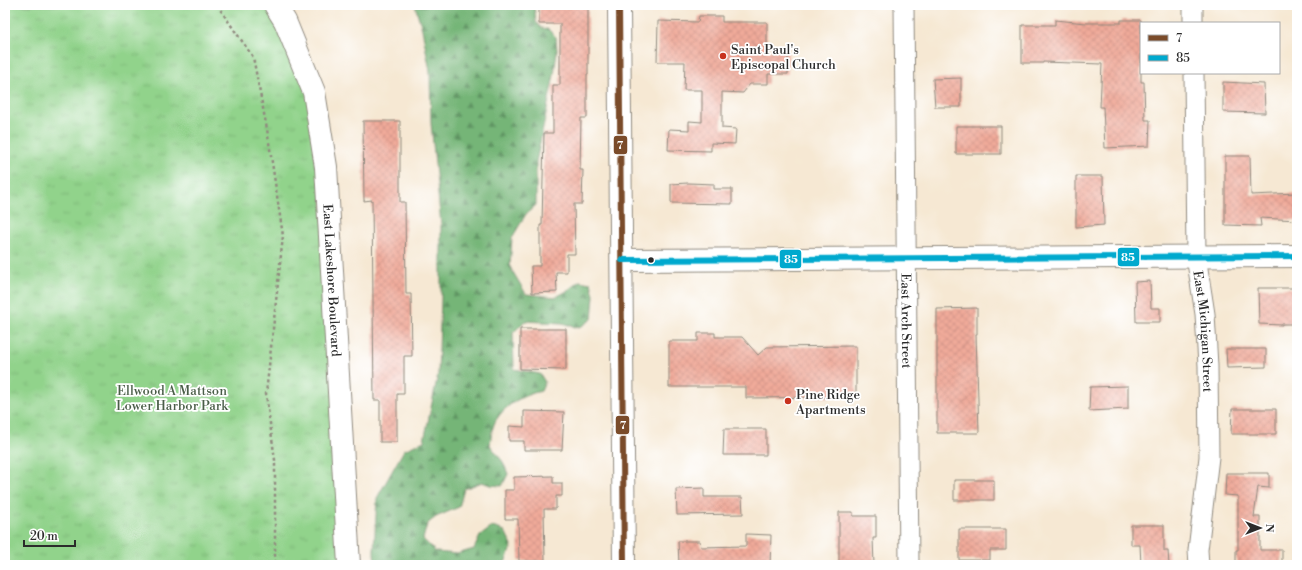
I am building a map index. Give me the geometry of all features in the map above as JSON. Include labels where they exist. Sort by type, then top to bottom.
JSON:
[{"type":"street","name":"East Lakeshore Boulevard","points":[[275,5],[285,21],[314,92],[326,167],[349,565]]},
{"type":"street","points":[[619,5],[624,565]]},
{"type":"street","name":"East Arch Street","points":[[904,5],[909,565]]},
{"type":"street","points":[[1193,5],[1193,22]]},
{"type":"street","name":"East Michigan Street","points":[[1194,74],[1196,256],[1205,314],[1208,366],[1209,449],[1198,550],[1199,565]]},
{"type":"street","points":[[622,260],[1297,256]]},
{"type":"path","points":[[217,5],[253,57],[267,129],[283,236],[266,394],[275,460],[275,565]]},
{"type":"green space","name":"Ellwood A Mattson Lower Harbor Park","points":[[5,5],[275,5],[314,92],[349,565],[5,565]]},
{"type":"green space","points":[[415,5],[534,5],[536,22],[540,27],[549,30],[556,37],[557,51],[554,75],[536,162],[536,205],[526,214],[512,238],[510,267],[526,294],[556,297],[567,291],[579,281],[591,283],[594,295],[592,319],[579,328],[562,323],[525,321],[513,333],[514,369],[540,374],[545,382],[541,391],[516,401],[505,409],[496,420],[490,445],[503,462],[508,474],[502,486],[490,485],[482,482],[464,489],[459,507],[436,517],[427,524],[423,539],[436,552],[457,554],[474,549],[480,536],[492,527],[505,531],[512,546],[504,565],[375,565],[374,551],[377,498],[404,450],[424,441],[438,374],[441,300],[441,225],[431,123],[430,71],[422,29]]},
{"type":"building","points":[[539,5],[588,5],[587,118],[581,118],[580,170],[583,170],[582,204],[574,204],[575,254],[567,254],[567,272],[556,272],[557,292],[532,293],[531,266],[540,266],[540,225],[542,225],[544,133],[553,133],[553,85],[560,85],[560,24],[539,24]]},
{"type":"building","name":"Saint Paul's Episcopal Church","points":[[699,16],[722,16],[722,22],[767,22],[767,51],[788,51],[788,74],[768,74],[768,84],[750,84],[743,93],[722,92],[722,128],[736,129],[735,144],[711,143],[711,151],[668,150],[669,129],[689,130],[689,121],[702,122],[702,90],[684,90],[685,62],[657,62],[658,21],[698,22]]},
{"type":"building","points":[[1055,20],[1086,23],[1121,23],[1121,20],[1141,20],[1140,74],[1141,82],[1144,82],[1145,120],[1150,120],[1149,146],[1105,148],[1103,107],[1100,107],[1102,64],[1043,62],[1022,63],[1022,25],[1055,25]]},
{"type":"building","points":[[961,78],[961,107],[935,107],[933,79]]},
{"type":"building","points":[[1223,82],[1264,84],[1265,113],[1223,112]]},
{"type":"building","points":[[363,121],[400,121],[400,202],[405,202],[406,294],[411,294],[412,356],[404,356],[404,394],[397,394],[397,442],[380,442],[380,400],[374,400],[372,200],[364,201]]},
{"type":"building","points":[[956,126],[1001,126],[1001,154],[956,154]]},
{"type":"building","points":[[1225,156],[1250,156],[1251,195],[1297,193],[1297,220],[1260,218],[1261,226],[1225,225]]},
{"type":"building","points":[[1076,176],[1103,176],[1104,225],[1076,227]]},
{"type":"building","points":[[671,184],[714,184],[714,189],[732,189],[732,204],[671,203]]},
{"type":"building","points":[[1150,281],[1151,308],[1160,308],[1160,322],[1136,322],[1135,282]]},
{"type":"building","points":[[1258,288],[1297,288],[1297,324],[1259,324]]},
{"type":"building","points":[[977,308],[976,334],[979,433],[937,433],[937,309]]},
{"type":"building","points":[[520,329],[566,329],[566,370],[520,369]]},
{"type":"building","name":"Pine Ridge Apartments","points":[[698,333],[715,333],[715,337],[742,337],[758,355],[767,347],[856,346],[856,397],[746,398],[746,387],[669,387],[669,341],[698,341]]},
{"type":"building","points":[[1226,349],[1266,349],[1266,367],[1227,368]]},
{"type":"building","points":[[1128,386],[1128,409],[1089,411],[1090,387]]},
{"type":"building","points":[[1232,409],[1276,409],[1276,434],[1231,434]]},
{"type":"building","points":[[524,411],[564,412],[562,450],[524,450],[524,441],[509,441],[509,426],[524,427]]},
{"type":"building","points":[[724,429],[766,429],[766,455],[723,455]]},
{"type":"building","points":[[1226,473],[1269,473],[1269,488],[1258,487],[1254,517],[1260,517],[1260,550],[1282,550],[1282,565],[1236,565],[1236,550],[1238,550],[1238,496],[1225,495]]},
{"type":"building","points":[[553,476],[553,483],[562,483],[562,496],[556,496],[556,509],[544,509],[545,561],[519,561],[518,519],[505,519],[505,490],[514,490],[514,477]]},
{"type":"building","points":[[954,480],[994,480],[994,500],[954,500]]},
{"type":"building","points":[[704,488],[704,497],[742,497],[743,514],[677,515],[676,489]]},
{"type":"building","points":[[839,512],[853,512],[853,516],[876,516],[876,538],[873,538],[874,565],[839,565]]},
{"type":"building","points":[[1131,525],[1164,525],[1164,551],[1168,551],[1169,565],[1141,565],[1140,545],[1131,545]]},
{"type":"building","points":[[959,529],[1006,529],[1006,550],[990,550],[990,560],[959,560]]},
{"type":"building","points":[[746,534],[771,535],[770,565],[679,565],[678,541],[700,541],[701,547],[746,546]]},
{"type":"transit line","name":"7","points":[[619,5],[624,565]]},
{"type":"transit line","name":"85","points":[[622,260],[1297,256]]},
{"type":"place","name":"Saint Paul's Episcopal Church","points":[[723,56]]},
{"type":"place","name":"Pine Ridge Apartments","points":[[788,401]]}]
